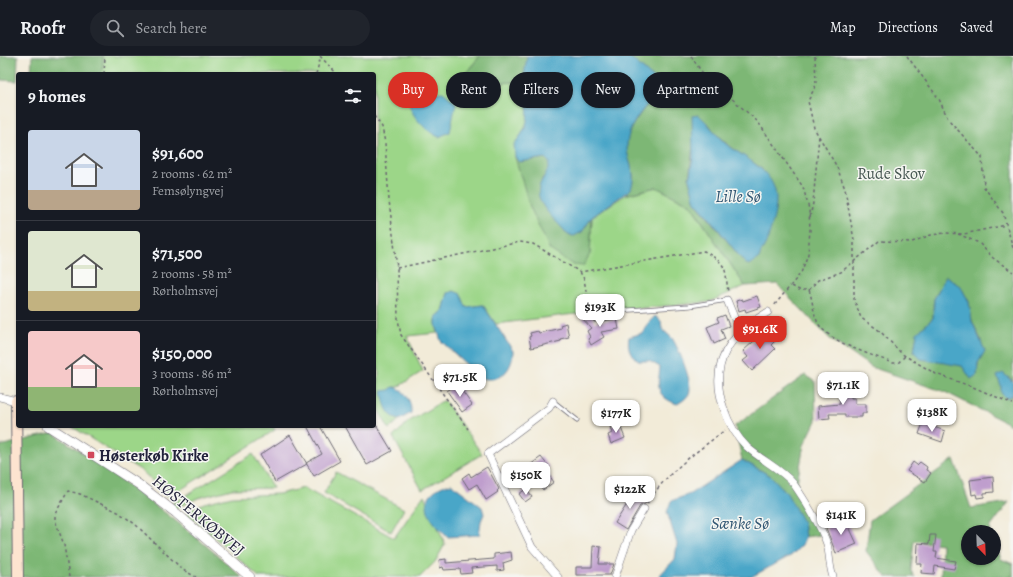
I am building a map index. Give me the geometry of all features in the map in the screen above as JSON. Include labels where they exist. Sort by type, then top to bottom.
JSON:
[{"type":"main road","points":[[17,428],[18,577]]},
{"type":"street","points":[[727,300],[740,332]]},
{"type":"street","points":[[768,312],[740,332],[726,351],[719,369],[718,385],[730,426],[748,447],[792,482],[824,535],[828,545],[833,577]]},
{"type":"street","points":[[0,397],[16,401]]},
{"type":"street","points":[[553,401],[549,408],[488,454],[532,547],[558,577]]},
{"type":"street","name":"HØSTERKØBVEJ","points":[[51,428],[144,488],[176,512],[250,577]]},
{"type":"street","points":[[615,577],[631,530],[644,509]]},
{"type":"lane","points":[[615,311],[689,306],[727,300]]},
{"type":"lane","points":[[553,401],[577,420]]},
{"type":"path","points":[[104,72],[105,56]]},
{"type":"path","points":[[316,72],[320,56]]},
{"type":"path","points":[[320,56],[335,72]]},
{"type":"path","points":[[691,56],[701,71],[758,122],[803,187],[810,219]]},
{"type":"path","points":[[815,56],[816,85],[808,101],[814,128],[837,167],[844,189],[854,240],[854,299],[861,318],[880,330],[905,356],[936,374],[973,387],[1013,404]]},
{"type":"path","points":[[907,56],[939,99],[948,119],[982,158],[984,187],[1003,214],[1013,248]]},
{"type":"path","points":[[376,119],[382,127],[385,143],[389,200],[397,268],[398,319],[401,335],[468,429]]},
{"type":"path","points":[[768,312],[802,273],[808,254],[810,219],[813,203],[819,136]]},
{"type":"path","points":[[792,286],[799,290],[809,290],[818,280],[841,272],[879,241],[912,242],[931,235],[956,233],[964,234],[1006,225]]},
{"type":"path","points":[[956,233],[979,243],[993,258],[1013,272]]},
{"type":"path","points":[[397,268],[520,242],[533,244],[580,272],[584,279],[589,308],[600,312],[615,311]]},
{"type":"path","points":[[580,272],[704,251],[720,260],[725,268],[729,298],[727,300]]},
{"type":"path","points":[[809,290],[818,324],[827,333],[848,346],[893,363],[898,363],[905,356]]},
{"type":"path","points":[[483,382],[485,377]]},
{"type":"path","points":[[644,509],[657,487],[681,464],[730,426]]},
{"type":"path","points":[[69,577],[64,545],[55,520],[55,514],[68,491],[80,494],[118,512],[135,524],[183,570],[196,577]]},
{"type":"green space","points":[[0,56],[18,56],[16,81],[0,80]]},
{"type":"green space","points":[[32,56],[103,56],[102,72],[31,72]]},
{"type":"green space","points":[[103,56],[480,56],[467,72],[446,72],[446,108],[501,108],[501,83],[509,82],[509,108],[528,108],[525,129],[514,144],[590,254],[592,217],[625,195],[656,187],[691,205],[745,286],[709,302],[566,315],[496,324],[483,305],[466,307],[454,291],[448,293],[443,311],[436,317],[438,333],[407,336],[423,371],[398,387],[393,387],[394,418],[399,420],[389,429],[376,406],[376,383],[378,383],[379,371],[376,364],[376,72],[102,72]]},
{"type":"green space","points":[[480,56],[527,56],[525,72],[509,72],[509,82],[501,83],[501,72],[467,72]]},
{"type":"green space","name":"Rude Skov","points":[[629,56],[1013,56],[1013,382],[1010,378],[997,376],[1006,398],[1013,395],[1013,426],[945,392],[871,367],[830,339],[777,284],[745,286],[691,205],[656,187],[625,195],[633,182],[632,169],[626,149],[626,142],[631,129],[645,108],[733,108],[733,72],[647,72]],"holes":[[[708,123],[726,143],[762,169],[768,196],[771,222],[768,236],[759,258],[746,264],[695,202],[689,179],[693,145]],[[946,276],[961,287],[969,302],[972,321],[981,340],[977,375],[962,366],[914,352],[917,333],[933,318],[934,299]]]},
{"type":"green space","points":[[515,157],[519,162],[545,158],[549,162],[549,170],[542,179],[541,202],[568,235],[582,232],[592,217],[590,254],[583,266],[573,265],[550,250],[530,207]]},
{"type":"green space","points":[[805,375],[815,381],[816,421],[804,445],[797,483],[800,501],[820,535],[805,537],[803,522],[771,476],[742,460],[735,426]]},
{"type":"green space","points":[[444,400],[482,454],[422,490],[393,437],[408,422]]},
{"type":"green space","points":[[74,428],[274,428],[275,430],[169,497],[142,471]]},
{"type":"green space","points":[[53,433],[102,466],[174,519],[242,577],[0,577],[0,446]]},
{"type":"green space","points":[[253,454],[273,488],[232,489],[198,498],[176,508],[172,504]]},
{"type":"green space","points":[[954,459],[971,508],[1009,502],[992,525],[961,525],[961,565],[1001,565],[1001,559],[1013,564],[1013,577],[941,577],[942,544],[914,541],[911,571],[915,577],[886,577],[866,551],[870,520]]},
{"type":"green space","points":[[336,472],[404,509],[391,532],[324,493]]},
{"type":"green space","points":[[304,488],[394,538],[424,495],[445,544],[435,562],[420,577],[259,577],[186,512],[204,503],[232,496],[279,494]]},
{"type":"water","points":[[527,56],[629,56],[647,72],[643,72],[643,108],[645,108],[631,128],[628,137],[628,155],[633,176],[631,189],[592,217],[582,232],[574,236],[568,235],[544,207],[541,201],[539,188],[548,169],[549,162],[545,158],[519,162],[515,157],[514,144],[521,136],[525,128],[528,114],[527,108],[573,108],[573,72],[525,72]]},
{"type":"water","points":[[438,92],[443,92],[446,95],[446,108],[455,108],[450,132],[439,137],[429,131],[414,116],[410,108],[438,108]]},
{"type":"water","name":"Lille Sø","points":[[699,115],[726,144],[759,167],[772,182],[776,202],[773,220],[768,238],[759,258],[750,265],[746,264],[695,202],[689,179],[693,157],[692,116]]},
{"type":"water","points":[[946,276],[961,287],[969,302],[972,321],[985,351],[978,363],[977,375],[971,379],[962,366],[921,359],[914,352],[917,333],[933,318],[934,299]]},
{"type":"water","points":[[454,291],[461,294],[466,307],[483,305],[513,351],[511,364],[504,374],[499,377],[494,379],[481,378],[441,341],[436,325],[436,317],[443,311],[448,293]]},
{"type":"water","points":[[655,316],[661,321],[662,329],[672,338],[675,343],[689,382],[689,394],[685,399],[677,404],[665,398],[661,394],[659,385],[660,367],[649,361],[638,361],[631,353],[628,345],[629,337],[643,333],[648,323]]},
{"type":"water","points":[[1003,373],[1013,382],[1013,395],[1006,398],[1001,393],[1001,386],[997,376]]},
{"type":"water","points":[[393,387],[401,390],[407,396],[411,409],[411,413],[399,420],[388,412],[382,391],[389,390]]},
{"type":"water","name":"Sænke Sø","points":[[742,460],[771,476],[786,492],[803,522],[805,537],[802,545],[792,555],[751,577],[658,577],[675,559],[677,544],[667,512],[671,501],[690,494]]},
{"type":"water","points":[[452,484],[482,507],[484,514],[481,521],[479,535],[447,537],[431,518],[427,505],[428,499],[440,487]]},
{"type":"building","points":[[757,296],[761,307],[746,312],[745,309],[739,311],[736,301],[742,299],[743,301]]},
{"type":"building","points":[[725,315],[729,326],[721,329],[725,339],[714,344],[707,327],[719,322],[717,318]]},
{"type":"building","points":[[593,316],[594,322],[617,319],[619,329],[601,332],[604,337],[591,345],[588,339],[590,337],[587,331],[591,328],[582,318]]},
{"type":"building","points":[[566,323],[569,337],[560,339],[561,341],[531,348],[529,337],[531,336],[530,333],[538,331],[539,333],[561,328],[560,325]]},
{"type":"building","points":[[773,331],[779,337],[771,345],[775,349],[752,371],[743,361],[748,357],[743,351],[763,333],[767,337]]},
{"type":"building","points":[[457,384],[472,405],[462,412],[447,391]]},
{"type":"building","points":[[840,386],[851,386],[851,398],[855,398],[855,404],[866,404],[866,413],[862,413],[862,417],[845,417],[845,414],[829,414],[830,418],[819,419],[818,406],[840,404]]},
{"type":"building","points":[[619,423],[625,438],[611,444],[608,435],[612,433],[610,427]]},
{"type":"building","points":[[923,423],[945,431],[942,442],[919,434]]},
{"type":"building","points":[[377,426],[392,451],[367,465],[346,428],[376,428]]},
{"type":"building","points":[[308,428],[321,428],[340,461],[314,476],[306,463],[322,454]]},
{"type":"building","points":[[290,435],[307,464],[275,482],[260,455]]},
{"type":"building","points":[[541,457],[549,467],[545,470],[554,482],[543,490],[534,478],[527,484],[519,473]]},
{"type":"building","points":[[913,462],[917,465],[920,462],[927,467],[926,470],[931,473],[925,482],[907,471]]},
{"type":"building","points":[[487,467],[499,489],[497,491],[498,492],[486,500],[477,484],[469,489],[462,478],[469,473],[471,477]]},
{"type":"building","points":[[993,477],[994,492],[984,493],[984,497],[977,498],[976,494],[972,495],[970,480]]},
{"type":"building","points":[[526,489],[532,497],[525,502],[519,494]]},
{"type":"building","points":[[629,489],[647,501],[645,504],[640,506],[626,530],[615,523],[631,498],[625,494]]},
{"type":"building","points":[[845,518],[857,544],[836,553],[826,528]]},
{"type":"building","points":[[930,535],[936,535],[934,552],[937,552],[936,558],[956,561],[954,569],[935,566],[934,574],[921,573],[922,564],[917,564],[918,543],[929,544]]},
{"type":"building","points":[[593,546],[601,547],[599,564],[614,564],[610,575],[576,575],[576,567],[592,567]]},
{"type":"building","points":[[511,552],[512,560],[503,563],[504,570],[497,571],[497,566],[471,568],[472,573],[461,574],[460,569],[444,570],[443,567],[440,568],[439,560],[446,559],[446,563],[494,559],[494,554]]},
{"type":"place","name":"Høsterkøb Kirke","points":[[91,455]]}]
